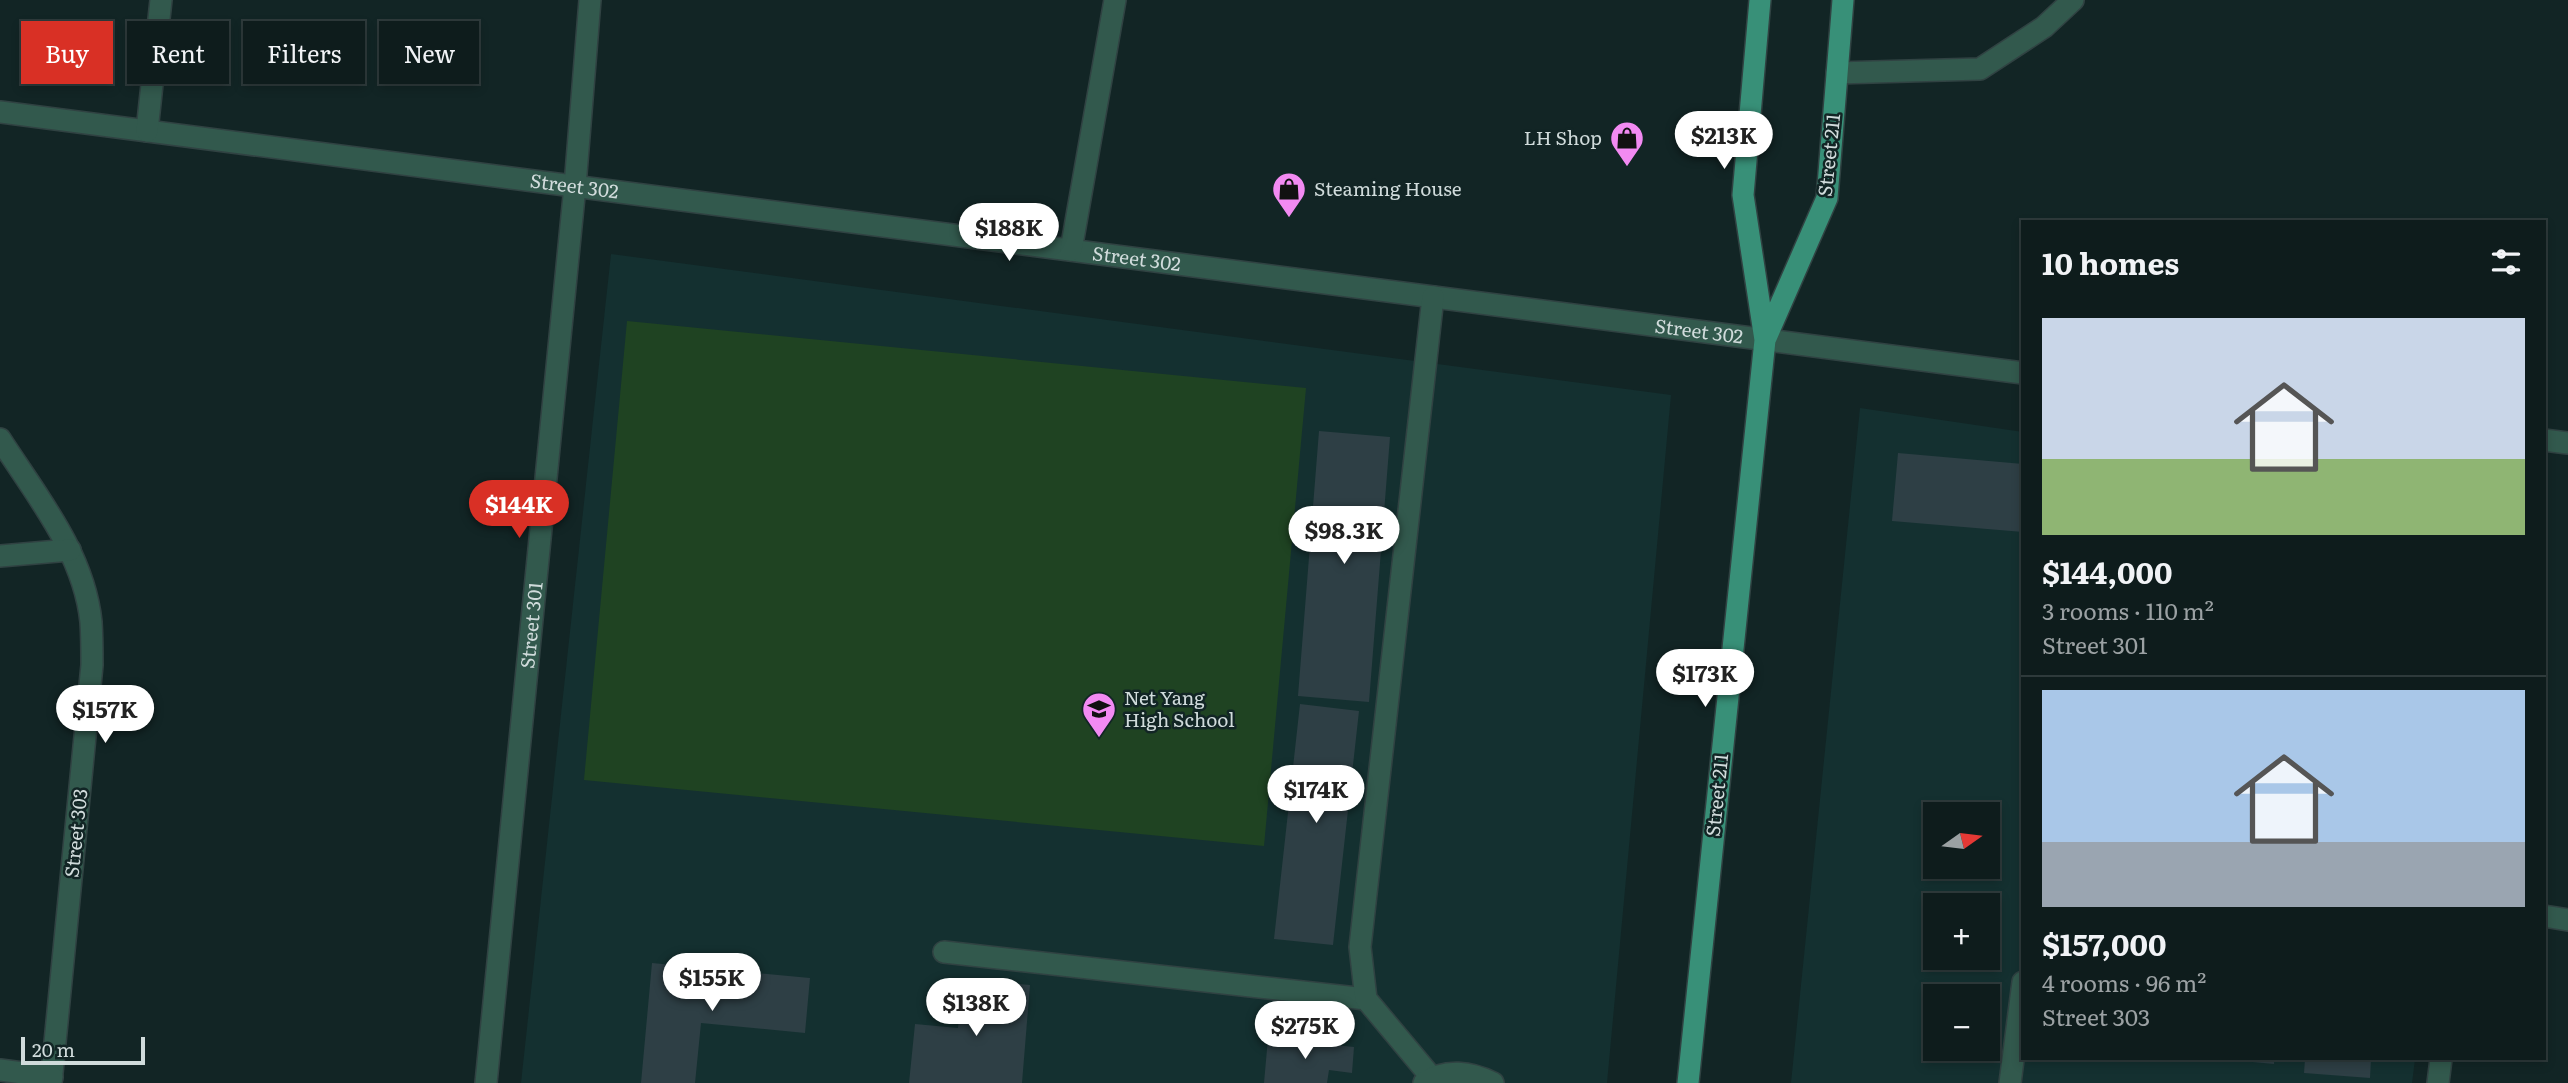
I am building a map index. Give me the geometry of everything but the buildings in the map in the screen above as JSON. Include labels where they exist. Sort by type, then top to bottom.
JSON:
[{"type":"main road","name":"Street 211","points":[[1688,1083],[1765,340],[1743,195],[1760,0]]},
{"type":"main road","name":"Street 211","points":[[1765,340],[1827,198],[1843,0]]},
{"type":"street","points":[[147,131],[161,0]]},
{"type":"street","name":"Street 301","points":[[486,1083],[575,186],[590,0]]},
{"type":"street","points":[[1071,250],[1115,0]]},
{"type":"street","points":[[1837,73],[1980,69],[2044,27],[2073,0]]},
{"type":"street","name":"Street 302","points":[[0,112],[2021,373]]},
{"type":"street","points":[[1433,297],[1360,947],[1366,999],[1428,1080],[1453,1072],[1476,1074],[1493,1083]]},
{"type":"street","name":"Street 303","points":[[0,439],[70,550],[91,620],[92,665],[51,1080]]},
{"type":"street","points":[[2546,440],[2568,443]]},
{"type":"street","points":[[0,556],[70,550]]},
{"type":"street","points":[[2546,916],[2568,920]]},
{"type":"street","points":[[944,952],[1366,999]]},
{"type":"street","points":[[2010,1083],[2021,998]]},
{"type":"street","points":[[2438,1083],[2441,1060]]},
{"type":"street","points":[[0,1070],[51,1080]]},
{"type":"shaded area","name":"Net Yang High School","points":[[611,254],[1671,395],[1607,1083],[521,1083]]},
{"type":"shaded area","points":[[1860,408],[2021,432],[2021,1060],[2415,1060],[2412,1083],[1791,1083]]},
{"type":"green space","points":[[627,321],[1306,388],[1264,846],[584,780]]},
{"type":"place","name":"LH Shop","points":[[1627,168]]},
{"type":"place","name":"Steaming House","points":[[1289,219]]},
{"type":"place","name":"Net Yang High School","points":[[1099,739]]}]
